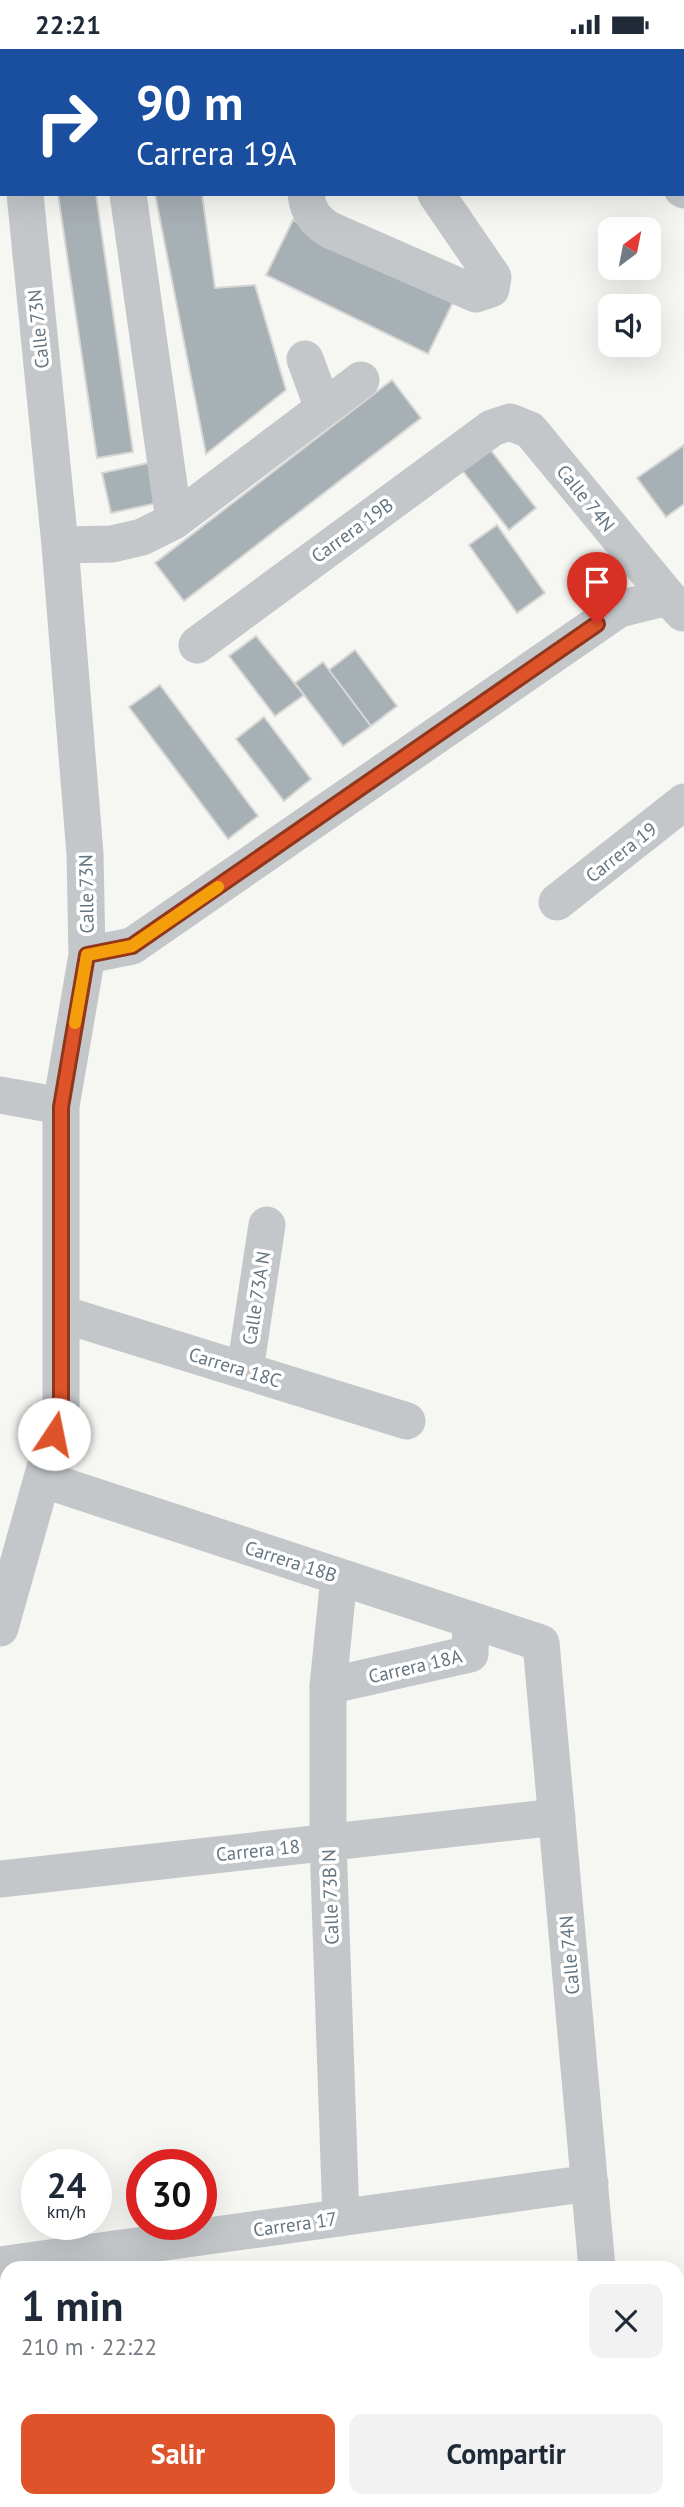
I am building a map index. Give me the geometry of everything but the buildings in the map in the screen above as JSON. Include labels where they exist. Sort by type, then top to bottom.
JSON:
[{"type":"street","name":"Calle 73N","points":[[0,1628],[61,1411],[61,1107],[87,955],[85,854],[60,545],[25,196]]},
{"type":"street","points":[[128,196],[174,521]]},
{"type":"street","points":[[307,196],[314,221],[330,230],[476,294],[491,289],[493,277],[437,196]]},
{"type":"street","points":[[305,359],[323,408]]},
{"type":"street","points":[[60,545],[112,544],[142,537],[174,521],[360,380]]},
{"type":"street","name":"Calle 74N","points":[[510,422],[530,430],[676,605]]},
{"type":"street","name":"Carrera 19B","points":[[197,645],[492,428],[510,422]]},
{"type":"street","points":[[87,955],[132,946],[619,609],[676,605]]},
{"type":"street","name":"Carrera 19","points":[[557,902],[684,802]]},
{"type":"street","points":[[0,1095],[61,1107]]},
{"type":"street","name":"Calle 73A N","points":[[245,1370],[267,1225]]},
{"type":"street","name":"Carrera 18C","points":[[62,1314],[408,1421]]},
{"type":"street","name":"Carrera 18B","points":[[42,1479],[541,1643]]},
{"type":"street","name":"Calle 73B N","points":[[339,1577],[328,1686],[328,1842],[341,2218]]},
{"type":"street","name":"Carrera 18A","points":[[328,1686],[470,1654],[471,1620]]},
{"type":"street","name":"Calle 74N","points":[[541,1643],[596,2261]]},
{"type":"street","name":"Carrera 18","points":[[0,1879],[557,1817]]},
{"type":"street","name":"Carrera 17","points":[[29,2261],[590,2183]]},
{"type":"slow traffic","points":[[75,1023],[87,955],[132,946],[218,887]]},
{"type":"route","points":[[54,1434],[61,1411],[61,1107],[87,955],[132,946],[597,624]]}]
